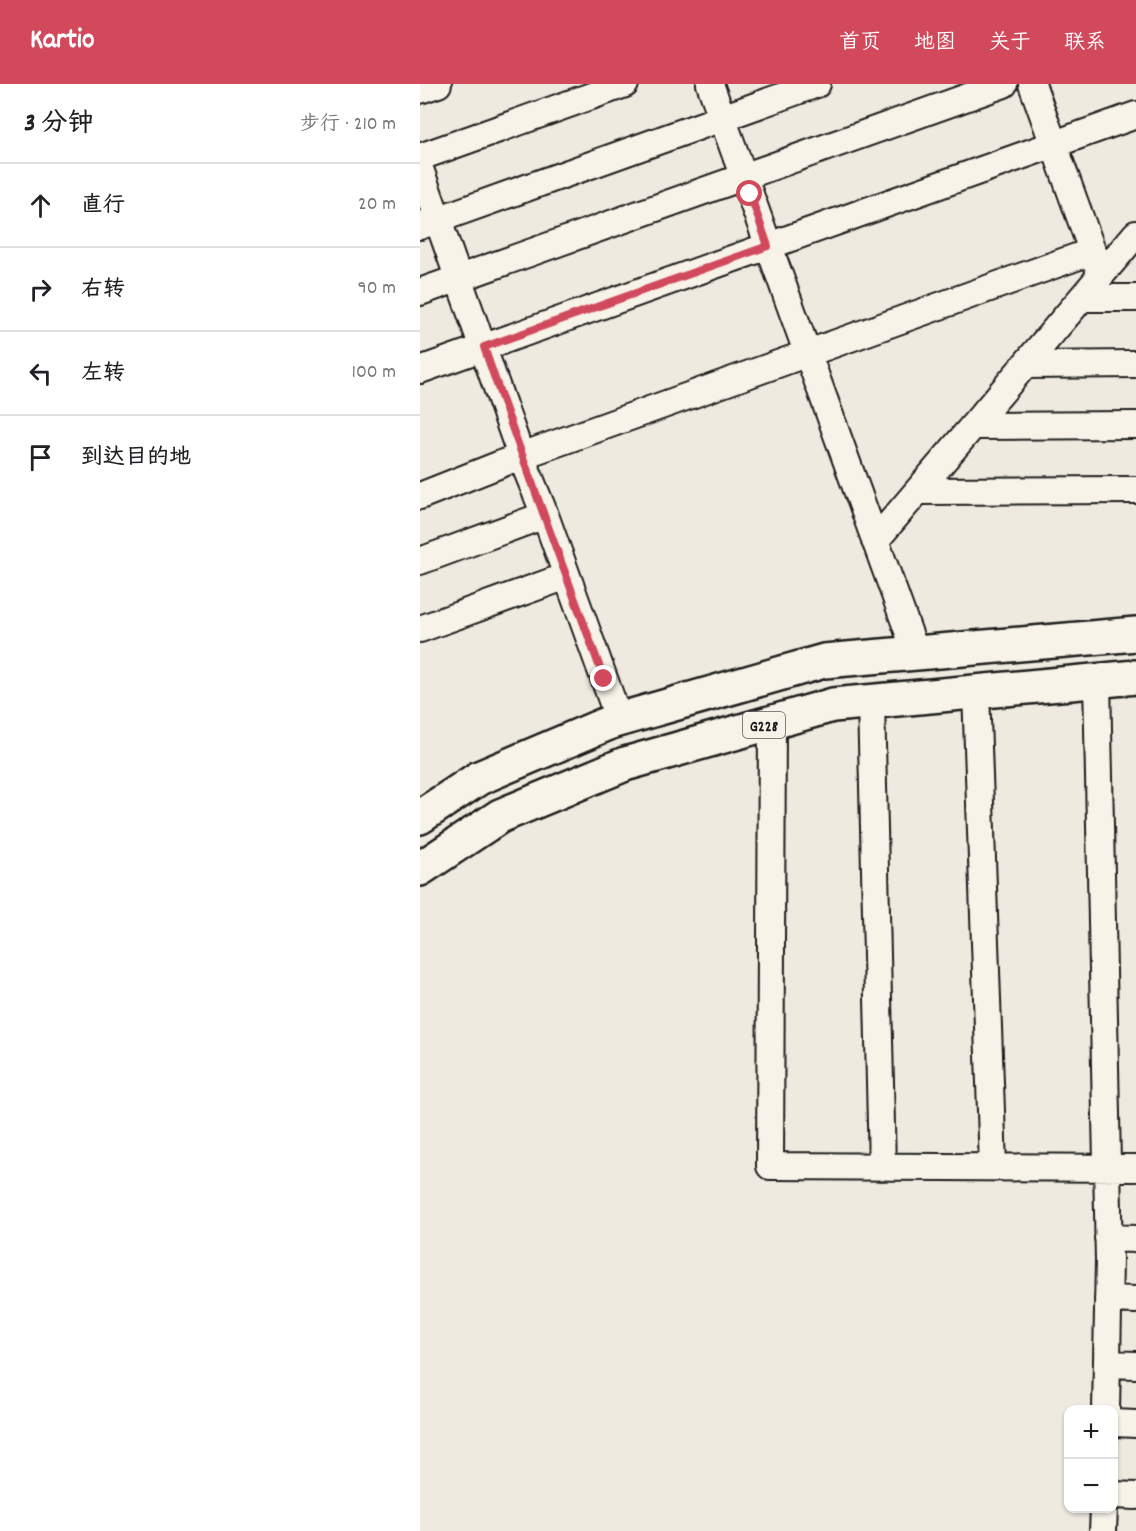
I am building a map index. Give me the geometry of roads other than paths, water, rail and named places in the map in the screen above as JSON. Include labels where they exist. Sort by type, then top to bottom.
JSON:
[{"type":"highway","name":"G228","points":[[420,817],[479,778],[619,720],[824,662],[1136,634]]},
{"type":"highway","name":"G228","points":[[420,869],[500,816],[625,764],[832,705],[1136,677]]},
{"type":"highway","points":[[568,740],[588,779]]},
{"type":"street","points":[[420,90],[438,84]]},
{"type":"street","points":[[420,157],[625,84]]},
{"type":"street","points":[[710,84],[916,653]]},
{"type":"street","points":[[429,222],[817,84]]},
{"type":"street","points":[[420,292],[1004,84]]},
{"type":"street","points":[[1032,84],[1101,275]]},
{"type":"street","points":[[420,370],[1136,115]]},
{"type":"street","points":[[420,169],[429,222],[459,278],[521,456],[545,515],[619,720]]},
{"type":"street","points":[[875,542],[1136,234]]},
{"type":"street","points":[[420,496],[521,456],[1093,251]]},
{"type":"street","points":[[1082,298],[1136,298]]},
{"type":"street","points":[[1025,365],[1136,364]]},
{"type":"street","points":[[973,426],[1136,425]]},
{"type":"street","points":[[918,491],[1136,490]]},
{"type":"street","points":[[420,561],[545,515]]},
{"type":"street","points":[[420,629],[567,576]]},
{"type":"street","points":[[1097,680],[1108,1238],[1106,1405]]},
{"type":"street","points":[[976,691],[993,1167]]},
{"type":"street","points":[[871,701],[882,1167]]},
{"type":"street","points":[[772,723],[770,1166],[1136,1168]]},
{"type":"street","points":[[1108,1238],[1136,1239]]},
{"type":"street","points":[[1108,1299],[1136,1300]]},
{"type":"street","points":[[1107,1364],[1136,1365]]},
{"type":"street","points":[[1118,1423],[1136,1424]]},
{"type":"street","points":[[1118,1495],[1136,1496]]},
{"type":"street","points":[[1103,1531],[1104,1513]]}]
